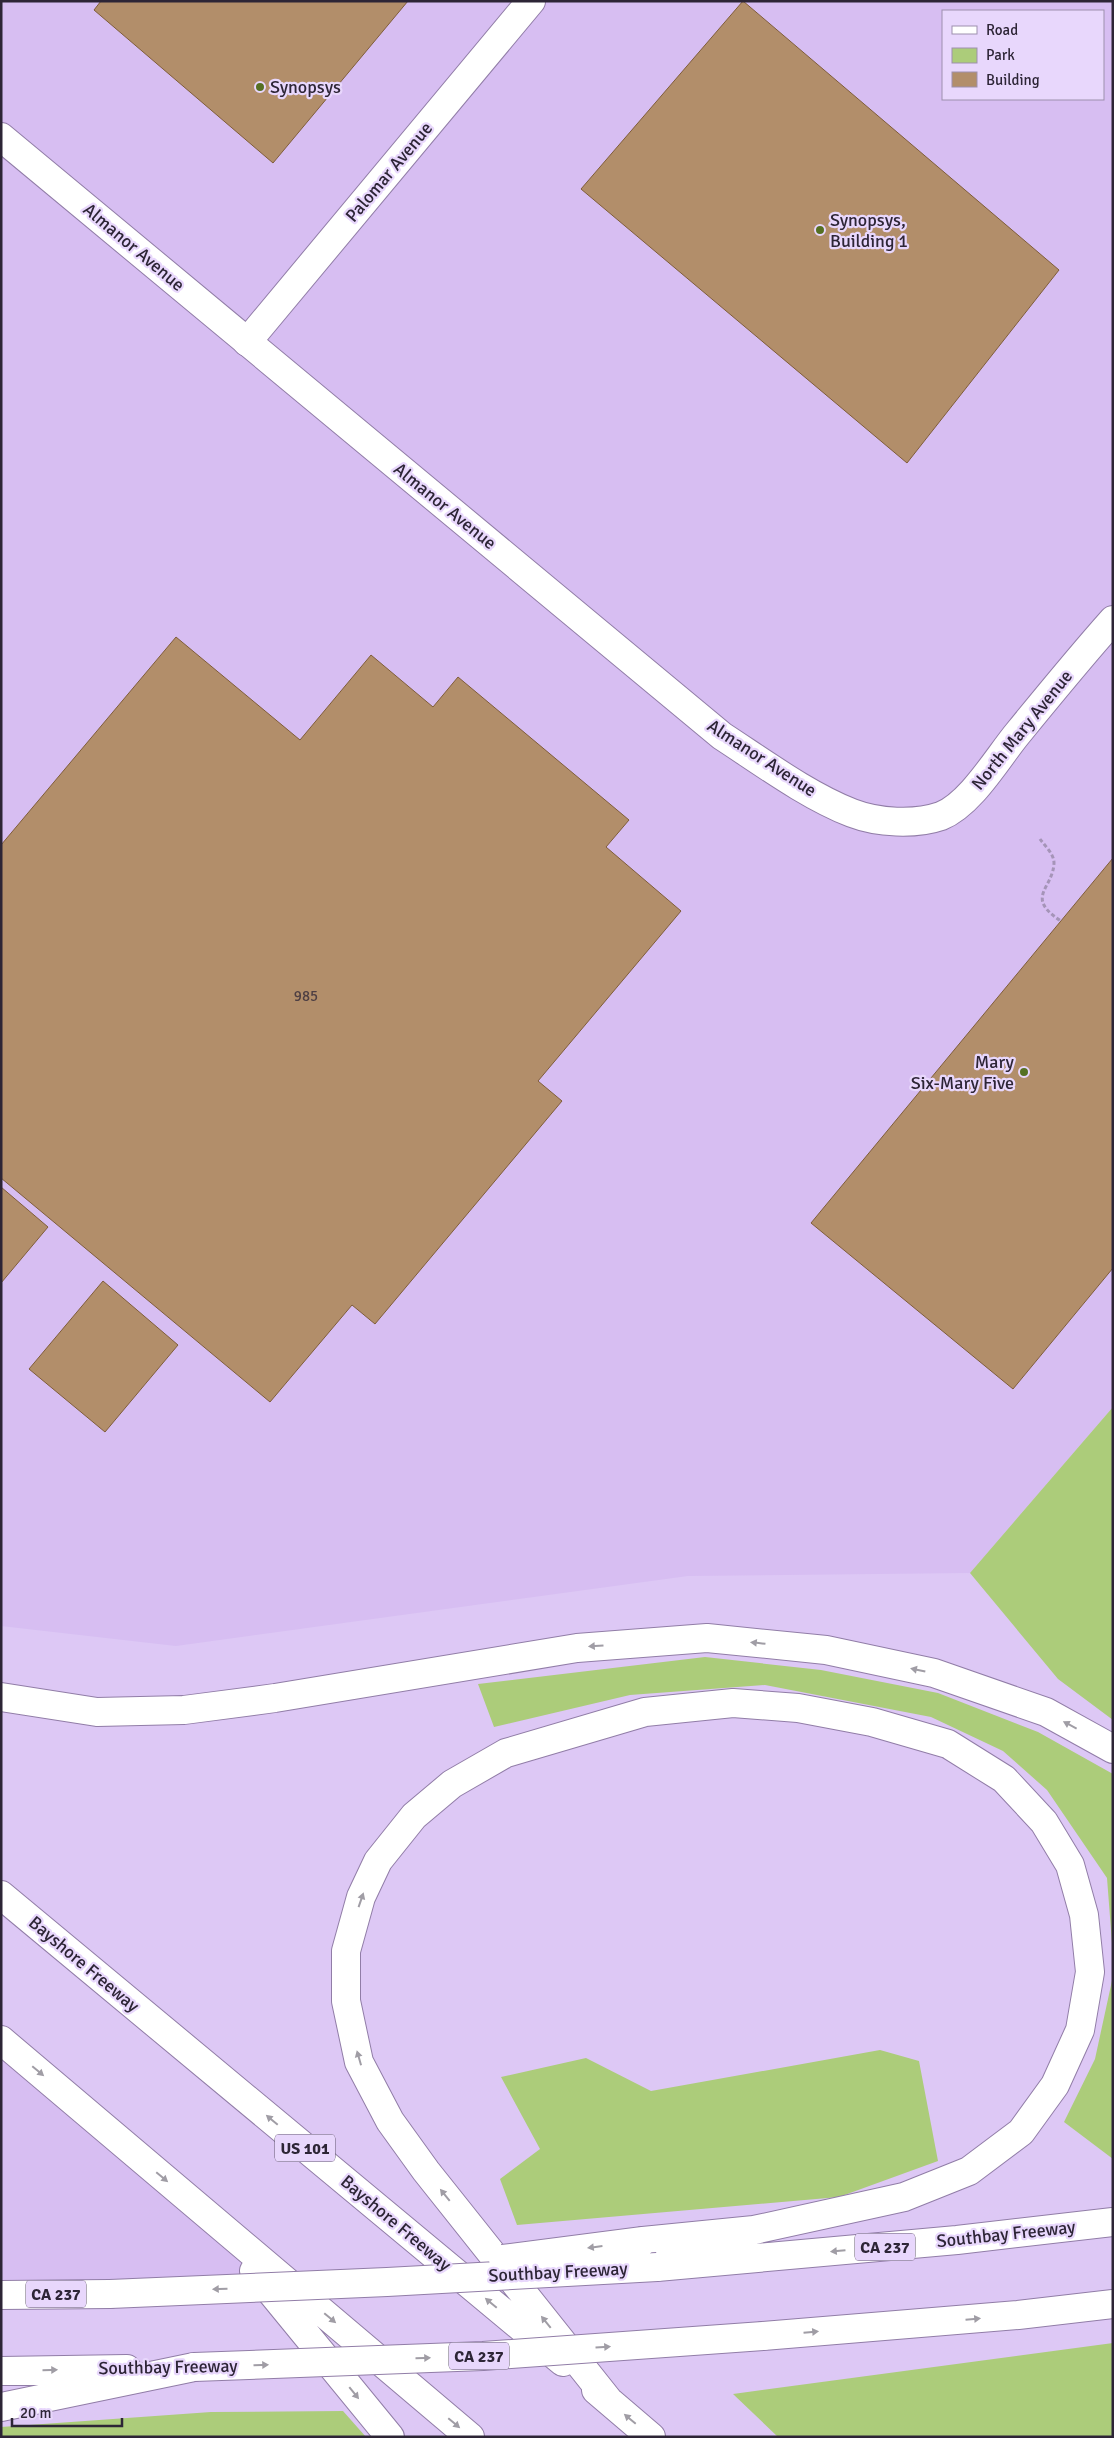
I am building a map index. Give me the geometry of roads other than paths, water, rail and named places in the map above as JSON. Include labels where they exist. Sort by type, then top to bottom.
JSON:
[{"type":"main road","name":"Palomar Avenue","points":[[247,342],[531,1]]},
{"type":"main road","name":"Almanor Avenue","points":[[1,137],[722,736],[797,784],[852,813],[886,821],[918,821]]},
{"type":"main road","name":"North Mary Avenue","points":[[918,821],[942,815],[965,800],[1113,620]]},
{"type":"main road","points":[[1,1697],[97,1712],[184,1710],[275,1698],[577,1648],[707,1638],[826,1650],[934,1673],[1046,1712],[1113,1749]]},
{"type":"main road","points":[[269,2288],[643,2242],[754,2230],[904,2197],[969,2171],[1021,2132],[1055,2085],[1080,2030],[1090,1972],[1084,1915],[1070,1864],[1044,1822],[1004,1778],[948,1744],[872,1722],[798,1708],[733,1703],[644,1712],[506,1753],[452,1784],[414,1816],[378,1861],[361,1897],[346,1951],[346,2001],[359,2062],[390,2121],[426,2171],[610,2401]]},
{"type":"main road","name":"Bayshore Freeway","points":[[1,1895],[651,2437]]},
{"type":"main road","points":[[1,2040],[470,2437]]},
{"type":"main road","points":[[212,2219],[390,2437]]},
{"type":"main road","name":"Southbay Freeway","points":[[1,2295],[110,2294],[269,2288],[657,2267],[957,2240],[1113,2222]]},
{"type":"main road","name":"Southbay Freeway","points":[[1,2371],[194,2367],[483,2356],[1018,2315],[1113,2304]]},
{"type":"main road","points":[[1,2407],[194,2367]]},
{"type":"place","name":"Synopsys","points":[[260,87]]},
{"type":"place","name":"Synopsys, Building 1","points":[[820,230]]},
{"type":"place","name":"Mary Six-Mary Five","points":[[1024,1072]]}]
